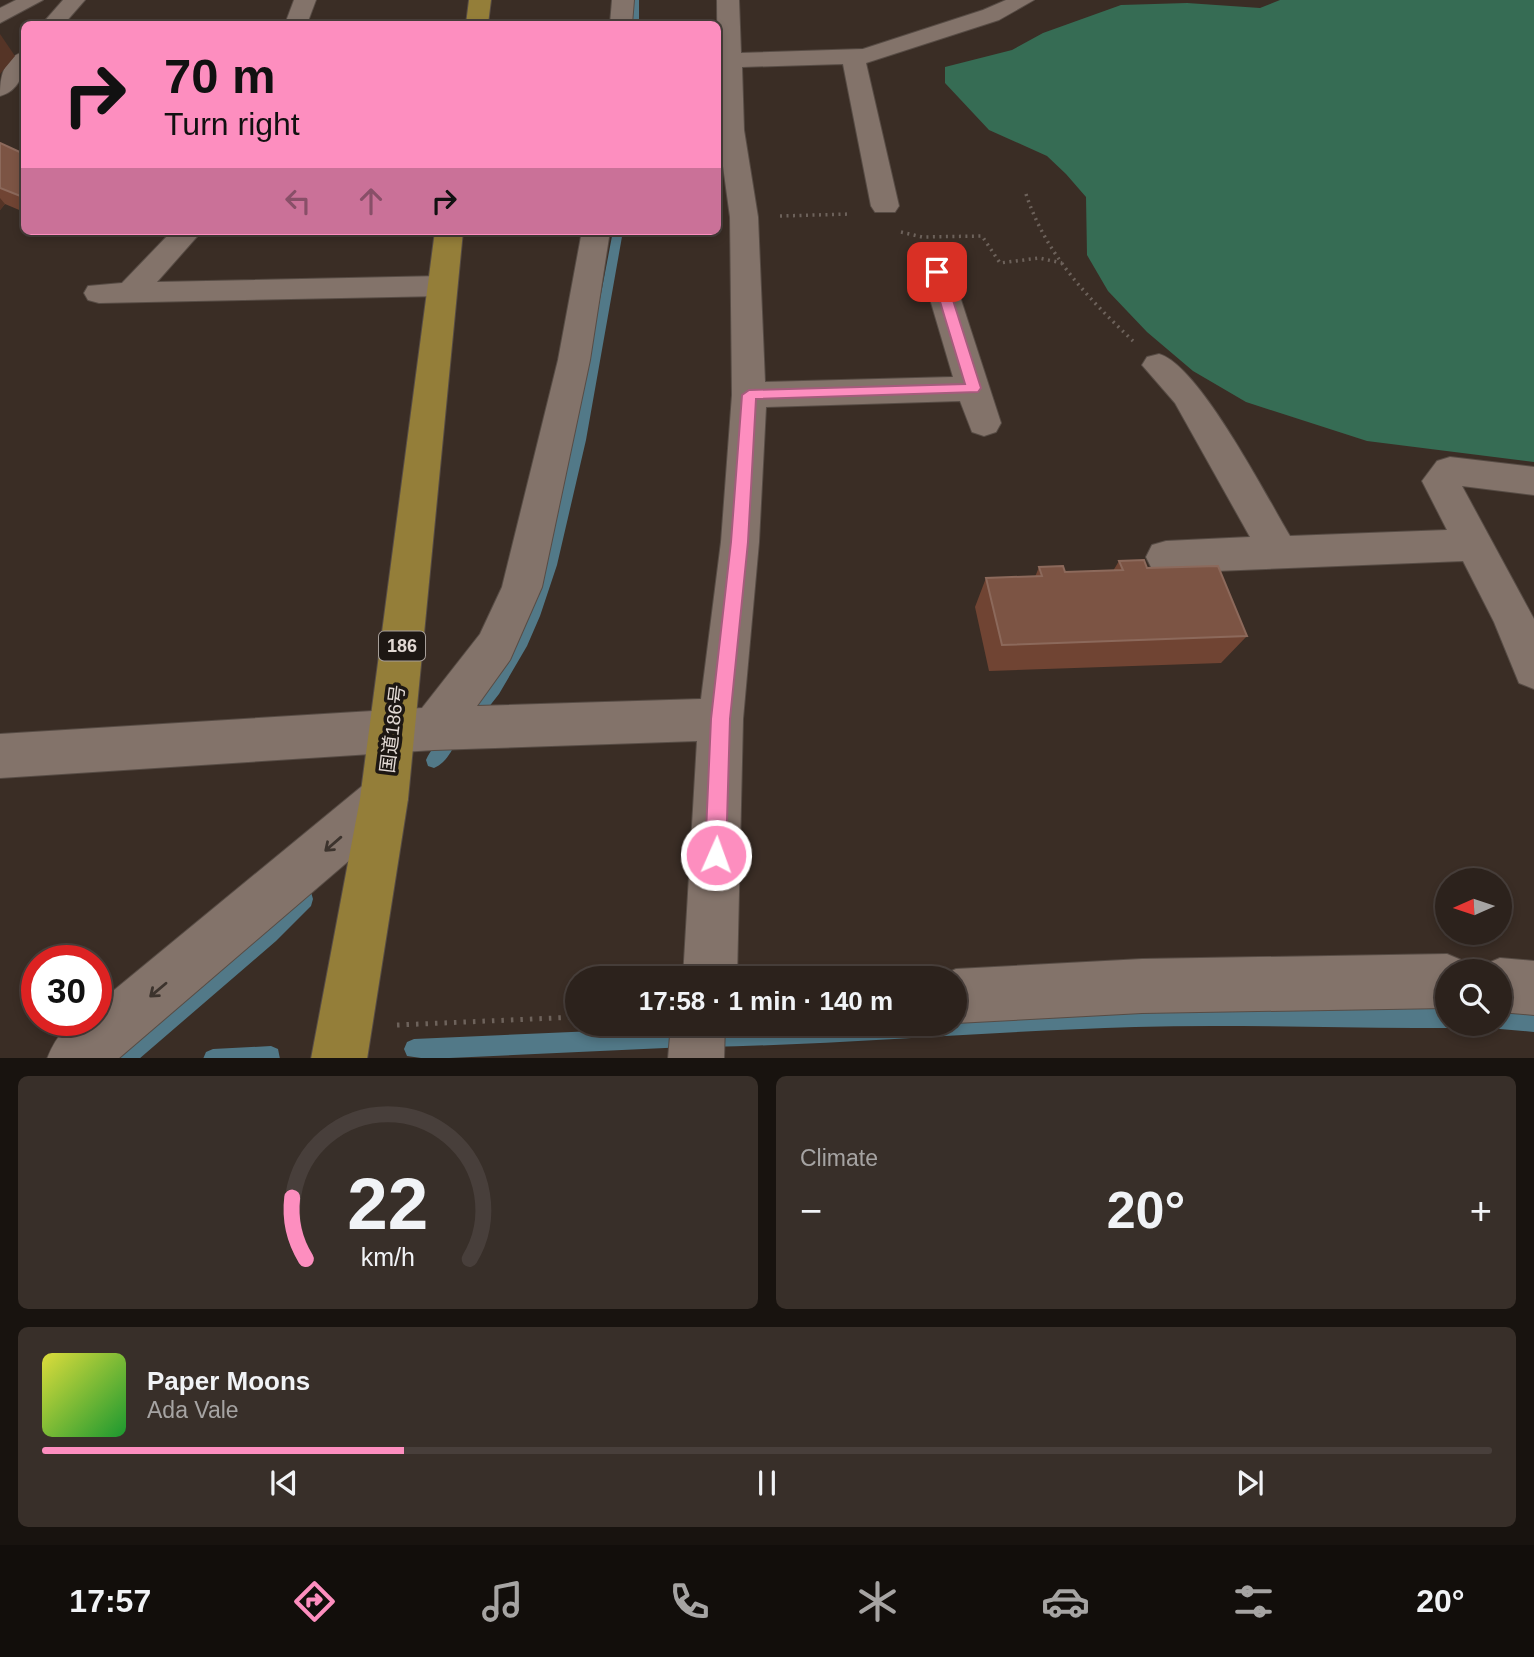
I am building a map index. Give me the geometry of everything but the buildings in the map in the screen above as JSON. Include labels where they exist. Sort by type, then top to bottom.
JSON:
[{"type":"highway","points":[[477,21],[480,0]]},
{"type":"highway","name":"国道186号","points":[[341,1044],[384,799],[413,731],[442,285],[448,235]]},
{"type":"street","points":[[0,17],[32,0]]},
{"type":"street","points":[[56,21],[74,0]]},
{"type":"street","points":[[297,21],[305,0]]},
{"type":"street","points":[[621,21],[623,0]]},
{"type":"street","points":[[711,966],[721,719],[740,542],[749,395],[744,217],[724,130],[730,60],[728,0]]},
{"type":"street","points":[[730,60],[853,57],[876,53],[991,15],[1023,0]]},
{"type":"street","points":[[853,57],[885,206]]},
{"type":"street","points":[[0,89],[21,63]]},
{"type":"street","points":[[131,292],[184,235]]},
{"type":"street","points":[[413,731],[495,647],[522,587],[574,360],[595,235]]},
{"type":"street","points":[[937,272],[984,423]]},
{"type":"street","points":[[99,293],[442,285]]},
{"type":"street","points":[[1159,365],[1187,395],[1278,551]]},
{"type":"street","points":[[749,395],[974,388]]},
{"type":"street","points":[[1534,481],[1450,471],[1440,481],[1513,618],[1534,670]]},
{"type":"street","points":[[1166,557],[1474,545]]},
{"type":"street","points":[[0,756],[413,731],[721,719]]},
{"type":"street","points":[[76,1058],[384,799]]},
{"type":"street","points":[[967,995],[1142,986],[1435,981]]},
{"type":"street","points":[[1512,986],[1534,988]]},
{"type":"path","points":[[1026,194],[1033,220],[1062,263],[1104,314],[1159,365]]},
{"type":"path","points":[[341,1044],[565,1018]]},
{"type":"green space","points":[[1280,0],[1534,0],[1534,462],[1367,441],[1246,402],[1193,371],[1147,332],[1108,291],[1087,255],[1086,197],[1047,156],[989,130],[945,83],[945,67],[1012,50],[1043,33],[1121,5],[1187,3],[1260,8]]},
{"type":"waterway","points":[[635,0],[635,21]]},
{"type":"waterway","points":[[475,712],[494,688],[522,641],[550,565],[580,440],[617,235]]},
{"type":"waterway","points":[[434,760],[447,744]]},
{"type":"waterway","points":[[124,1058],[269,934],[304,899]]},
{"type":"waterway","points":[[707,1037],[1193,1015],[1435,1018]]},
{"type":"waterway","points":[[1512,1020],[1534,1022]]},
{"type":"waterway","points":[[414,1049],[687,1037]]},
{"type":"waterway","points":[[232,1058],[271,1056]]},
{"type":"route","points":[[716,855],[721,719],[740,542],[749,395],[974,388],[937,272]]}]
